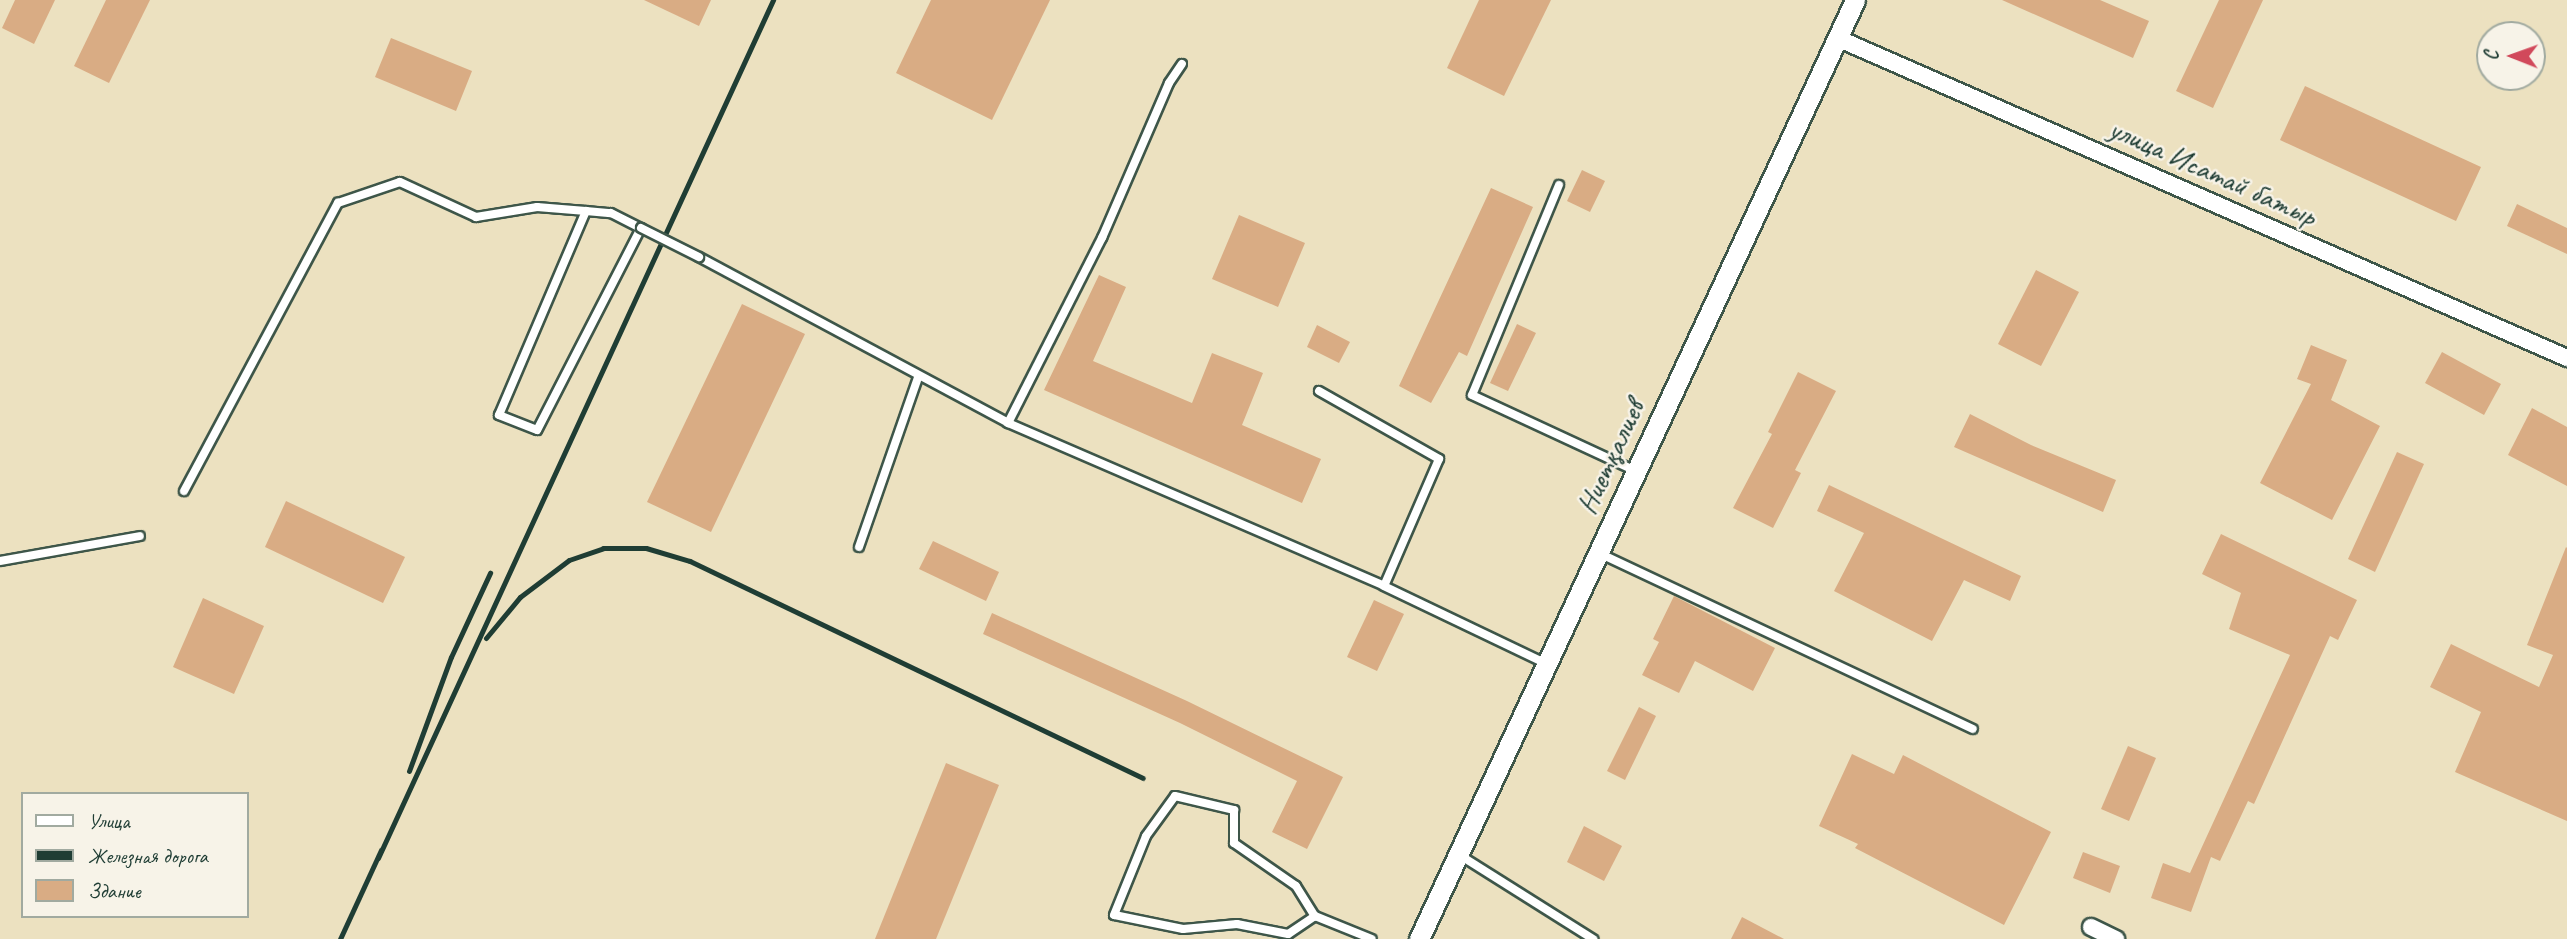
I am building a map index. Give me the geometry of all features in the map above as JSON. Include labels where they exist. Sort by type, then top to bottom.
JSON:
[{"type":"street","name":"Ниетқалиев","points":[[1419,939],[1855,0]]},
{"type":"street","name":"улица Исатай батыр","points":[[1837,38],[2567,358]]},
{"type":"street","points":[[2091,927],[2116,939]]},
{"type":"lane","points":[[1008,424],[1102,237],[1169,83],[1182,64]]},
{"type":"lane","points":[[184,491],[338,203],[400,182],[476,218],[537,207],[611,213],[699,257],[1008,424],[1384,586],[1546,664]]},
{"type":"lane","points":[[1559,185],[1472,395],[1636,471]]},
{"type":"lane","points":[[586,211],[499,415],[537,430],[641,228]]},
{"type":"lane","points":[[859,547],[918,377]]},
{"type":"lane","points":[[1319,391],[1439,459],[1384,586]]},
{"type":"lane","points":[[0,561],[140,536]]},
{"type":"lane","points":[[1598,553],[1973,729]]},
{"type":"lane","points":[[1315,916],[1288,934],[1237,924],[1183,929],[1114,915],[1146,836],[1175,796],[1234,810],[1234,843],[1296,886],[1315,916],[1372,939]]},
{"type":"lane","points":[[1458,855],[1593,939]]},
{"type":"building","points":[[15,0],[55,0],[34,44],[2,28]]},
{"type":"building","points":[[106,0],[150,0],[109,83],[74,66]]},
{"type":"building","points":[[644,0],[711,0],[699,26]]},
{"type":"building","points":[[931,0],[1050,0],[992,120],[896,73]]},
{"type":"building","points":[[1479,0],[1551,0],[1504,96],[1447,68]]},
{"type":"building","points":[[2002,0],[2100,0],[2149,21],[2133,58]]},
{"type":"building","points":[[2219,0],[2263,0],[2213,108],[2176,91]]},
{"type":"building","points":[[391,38],[472,71],[456,111],[375,77]]},
{"type":"building","points":[[2305,86],[2481,167],[2456,221],[2280,140]]},
{"type":"building","points":[[1582,170],[1605,181],[1590,212],[1567,201]]},
{"type":"building","points":[[1491,188],[1533,207],[1467,356],[1459,352],[1431,403],[1399,386]]},
{"type":"building","points":[[2517,204],[2567,228],[2567,254],[2507,226]]},
{"type":"building","points":[[1239,215],[1305,243],[1278,307],[1212,279]]},
{"type":"building","points":[[2036,270],[2079,292],[2041,366],[1998,344]]},
{"type":"building","points":[[1099,275],[1126,287],[1093,361],[1192,403],[1212,353],[1263,373],[1242,425],[1321,459],[1302,503],[1044,390]]},
{"type":"building","points":[[742,304],[805,334],[711,532],[647,502]]},
{"type":"building","points":[[1517,324],[1536,333],[1508,391],[1490,383]]},
{"type":"building","points":[[1317,325],[1350,342],[1339,363],[1307,347]]},
{"type":"building","points":[[2311,345],[2347,360],[2331,400],[2380,426],[2332,520],[2260,483],[2311,384],[2297,379]]},
{"type":"building","points":[[2442,352],[2501,384],[2484,415],[2425,383]]},
{"type":"building","points":[[1798,372],[1836,391],[1795,470],[1801,473],[1773,528],[1733,508],[1772,434],[1768,432]]},
{"type":"building","points":[[2532,408],[2567,427],[2567,486],[2508,455]]},
{"type":"building","points":[[1970,414],[2031,445],[2116,480],[2103,512],[1954,447]]},
{"type":"building","points":[[2397,452],[2424,464],[2375,572],[2348,559]]},
{"type":"building","points":[[1829,485],[2021,576],[2010,601],[1964,580],[1932,641],[1834,591],[1864,533],[1817,511]]},
{"type":"building","points":[[286,501],[405,557],[383,603],[265,547]]},
{"type":"building","points":[[2221,534],[2357,600],[2338,640],[2330,636],[2254,804],[2248,801],[2220,861],[2211,857],[2191,912],[2151,898],[2163,863],[2190,873],[2290,655],[2229,629],[2241,593],[2202,574]]},
{"type":"building","points":[[933,541],[999,572],[986,601],[919,569]]},
{"type":"building","points":[[2566,547],[2567,821],[2455,772],[2481,712],[2430,687],[2451,644],[2539,687],[2553,655],[2527,645]]},
{"type":"building","points":[[1674,596],[1775,648],[1753,691],[1695,661],[1679,693],[1642,675],[1659,642],[1653,639]]},
{"type":"building","points":[[203,598],[264,626],[234,694],[173,667]]},
{"type":"building","points":[[1374,600],[1404,614],[1377,671],[1347,657]]},
{"type":"building","points":[[992,613],[1187,701],[1343,777],[1307,849],[1272,832],[1297,781],[1180,723],[983,634]]},
{"type":"building","points":[[1639,707],[1656,716],[1625,780],[1607,771]]},
{"type":"building","points":[[2128,746],[2156,758],[2129,821],[2101,809]]},
{"type":"building","points":[[1852,754],[1894,774],[1903,755],[2051,832],[2004,925],[1855,848],[1858,844],[1819,826]]},
{"type":"building","points":[[946,763],[999,785],[936,939],[875,939]]},
{"type":"building","points":[[1584,826],[1622,846],[1604,881],[1567,862]]},
{"type":"building","points":[[2083,852],[2120,866],[2110,893],[2073,878]]},
{"type":"building","points":[[1742,917],[1784,939],[1731,939]]},
{"type":"railway","points":[[378,858],[773,0]]},
{"type":"railway","points":[[486,638],[520,597],[569,560],[603,548],[646,548],[690,561],[1143,778]]},
{"type":"railway","points":[[409,771],[451,657],[490,573]]},
{"type":"railway","points":[[340,939],[381,850]]}]
